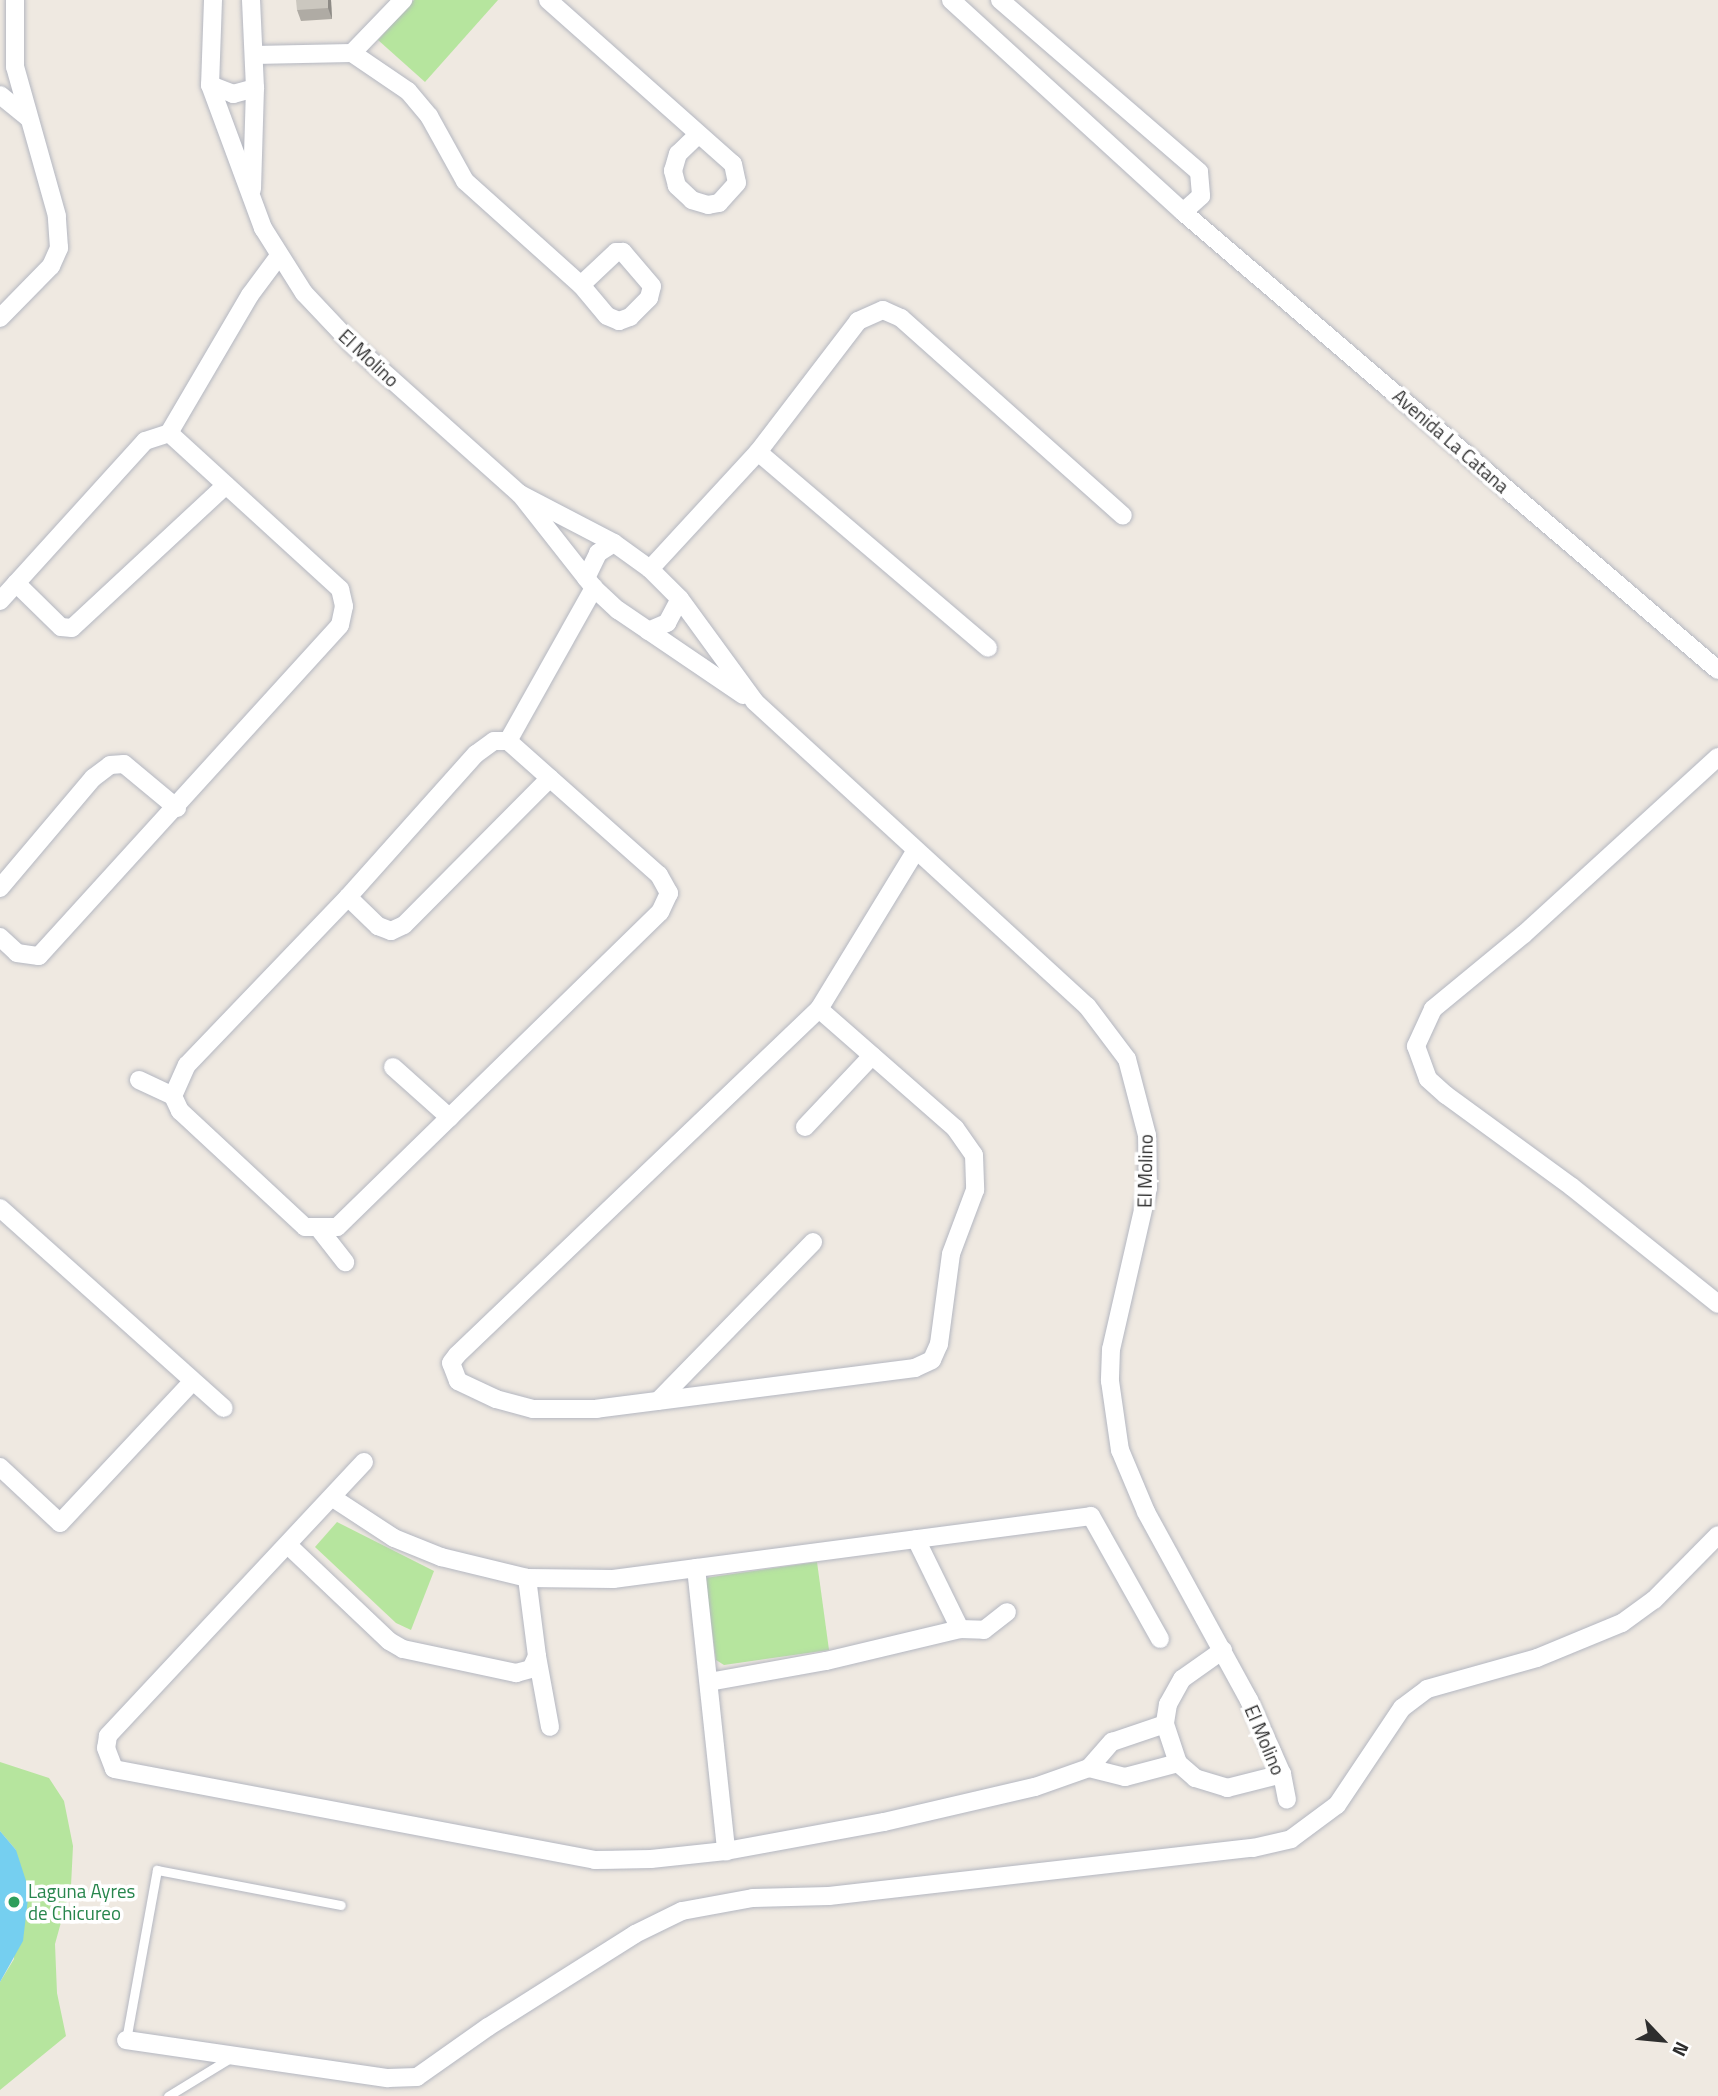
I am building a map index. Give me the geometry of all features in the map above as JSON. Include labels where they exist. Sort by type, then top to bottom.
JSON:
[{"type":"street","points":[[0,318],[51,266],[59,248],[57,216],[15,67],[15,0]]},
{"type":"street","points":[[352,53],[403,0]]},
{"type":"street","points":[[548,0],[698,135]]},
{"type":"street","name":"Avenida La Catana","points":[[951,0],[1183,212],[1718,670]]},
{"type":"street","points":[[1000,0],[1199,172],[1201,196],[1183,212]]},
{"type":"street","name":"El Molino","points":[[248,1],[255,88],[252,196]]},
{"type":"street","name":"El Molino","points":[[216,2],[210,85],[278,256],[304,293],[352,344],[520,495],[590,583],[648,631],[755,702],[915,852],[1087,1006],[1113,1038],[1133,1075],[1147,1135],[1148,1188],[1144,1218],[1116,1317],[1111,1349],[1112,1410],[1120,1450],[1146,1511],[1223,1650],[1282,1774],[1287,1800]]},
{"type":"street","points":[[254,55],[352,53],[408,91],[429,116],[465,181],[581,285]]},
{"type":"street","points":[[210,85],[233,94],[255,88]]},
{"type":"street","points":[[0,95],[28,118]]},
{"type":"street","points":[[0,601],[145,441],[169,433],[250,296],[278,256]]},
{"type":"street","points":[[650,569],[758,452],[859,321],[883,310],[901,318],[1123,516]]},
{"type":"street","points":[[0,937],[17,953],[39,956],[177,808],[340,625],[344,606],[340,589],[169,433]]},
{"type":"street","points":[[758,452],[988,648]]},
{"type":"street","points":[[16,583],[61,627],[72,628],[226,485]]},
{"type":"street","name":"El Molino","points":[[520,495],[614,543],[650,569],[680,598],[755,702]]},
{"type":"street","points":[[508,741],[590,583],[598,553],[614,543]]},
{"type":"street","points":[[648,631],[667,623],[680,598]]},
{"type":"street","points":[[139,1080],[173,1096],[180,1111],[305,1227],[320,1230],[337,1227],[660,912],[669,893],[659,875],[508,741],[494,741],[476,754],[348,897],[187,1065],[173,1096]]},
{"type":"street","points":[[1718,757],[1524,934],[1433,1009],[1416,1046],[1428,1079],[1446,1095],[1572,1187],[1718,1304]]},
{"type":"street","points":[[0,888],[93,778],[110,765],[124,764],[177,808]]},
{"type":"street","points":[[348,897],[378,926],[391,931],[404,925],[550,778]]},
{"type":"street","points":[[819,1009],[955,1128],[974,1155],[975,1189],[951,1254],[939,1344],[932,1360],[915,1368],[597,1409],[533,1409],[468,1389],[452,1373],[451,1363],[819,1009],[915,852]]},
{"type":"street","points":[[805,1127],[873,1056]]},
{"type":"street","points":[[393,1067],[450,1118]]},
{"type":"street","points":[[0,1208],[191,1383],[224,1408]]},
{"type":"street","points":[[320,1230],[345,1262]]},
{"type":"street","points":[[658,1401],[813,1242]]},
{"type":"street","points":[[0,1468],[60,1523],[191,1383]]},
{"type":"street","points":[[365,1462],[108,1736],[106,1748],[114,1769],[595,1860],[726,1851],[935,1810],[1035,1787],[1089,1768],[1112,1742],[1164,1724]]},
{"type":"street","points":[[333,1498],[394,1538],[441,1558],[527,1578],[612,1579],[1091,1516],[1160,1639]]},
{"type":"street","points":[[126,2040],[388,2078],[416,2077],[488,2026],[635,1934],[682,1911],[754,1898],[829,1896],[1253,1849],[1292,1839],[1337,1805],[1402,1708],[1427,1689],[1537,1658],[1622,1623],[1654,1600],[1718,1535]]},
{"type":"street","points":[[916,1539],[960,1629]]},
{"type":"street","points":[[289,1546],[389,1641],[403,1649],[516,1673],[531,1669],[537,1656]]},
{"type":"street","points":[[696,1568],[726,1851]]},
{"type":"street","points":[[527,1578],[550,1727]]},
{"type":"street","points":[[709,1682],[826,1661],[960,1629],[984,1630],[1007,1612]]},
{"type":"street","points":[[1223,1650],[1182,1679],[1168,1704],[1164,1724],[1178,1763],[1195,1778],[1227,1788],[1282,1774]]},
{"type":"street","points":[[1089,1768],[1125,1777],[1178,1763]]},
{"type":"lane","points":[[126,2040],[157,1870],[341,1905]]},
{"type":"lane","points":[[168,2096],[234,2056]]},
{"type":"green space","points":[[414,0],[498,0],[425,82],[378,40]]},
{"type":"green space","points":[[337,1522],[434,1571],[411,1630],[396,1623],[315,1547]]},
{"type":"green space","points":[[817,1562],[829,1650],[724,1665],[716,1660],[705,1578]]},
{"type":"green space","points":[[0,1762],[49,1778],[64,1801],[73,1846],[71,1886],[55,1944],[57,1993],[66,2036],[0,2090],[0,1982],[14,1959],[16,1850],[0,1831]]},
{"type":"water","name":"Laguna Ayres de Chicureo","points":[[0,1831],[16,1850],[29,1890],[23,1941],[0,1982]]},
{"type":"building","points":[[296,0],[328,0],[328,8],[297,10]]},
{"type":"place","name":"Laguna Ayres de Chicureo","points":[[14,1902]]}]
